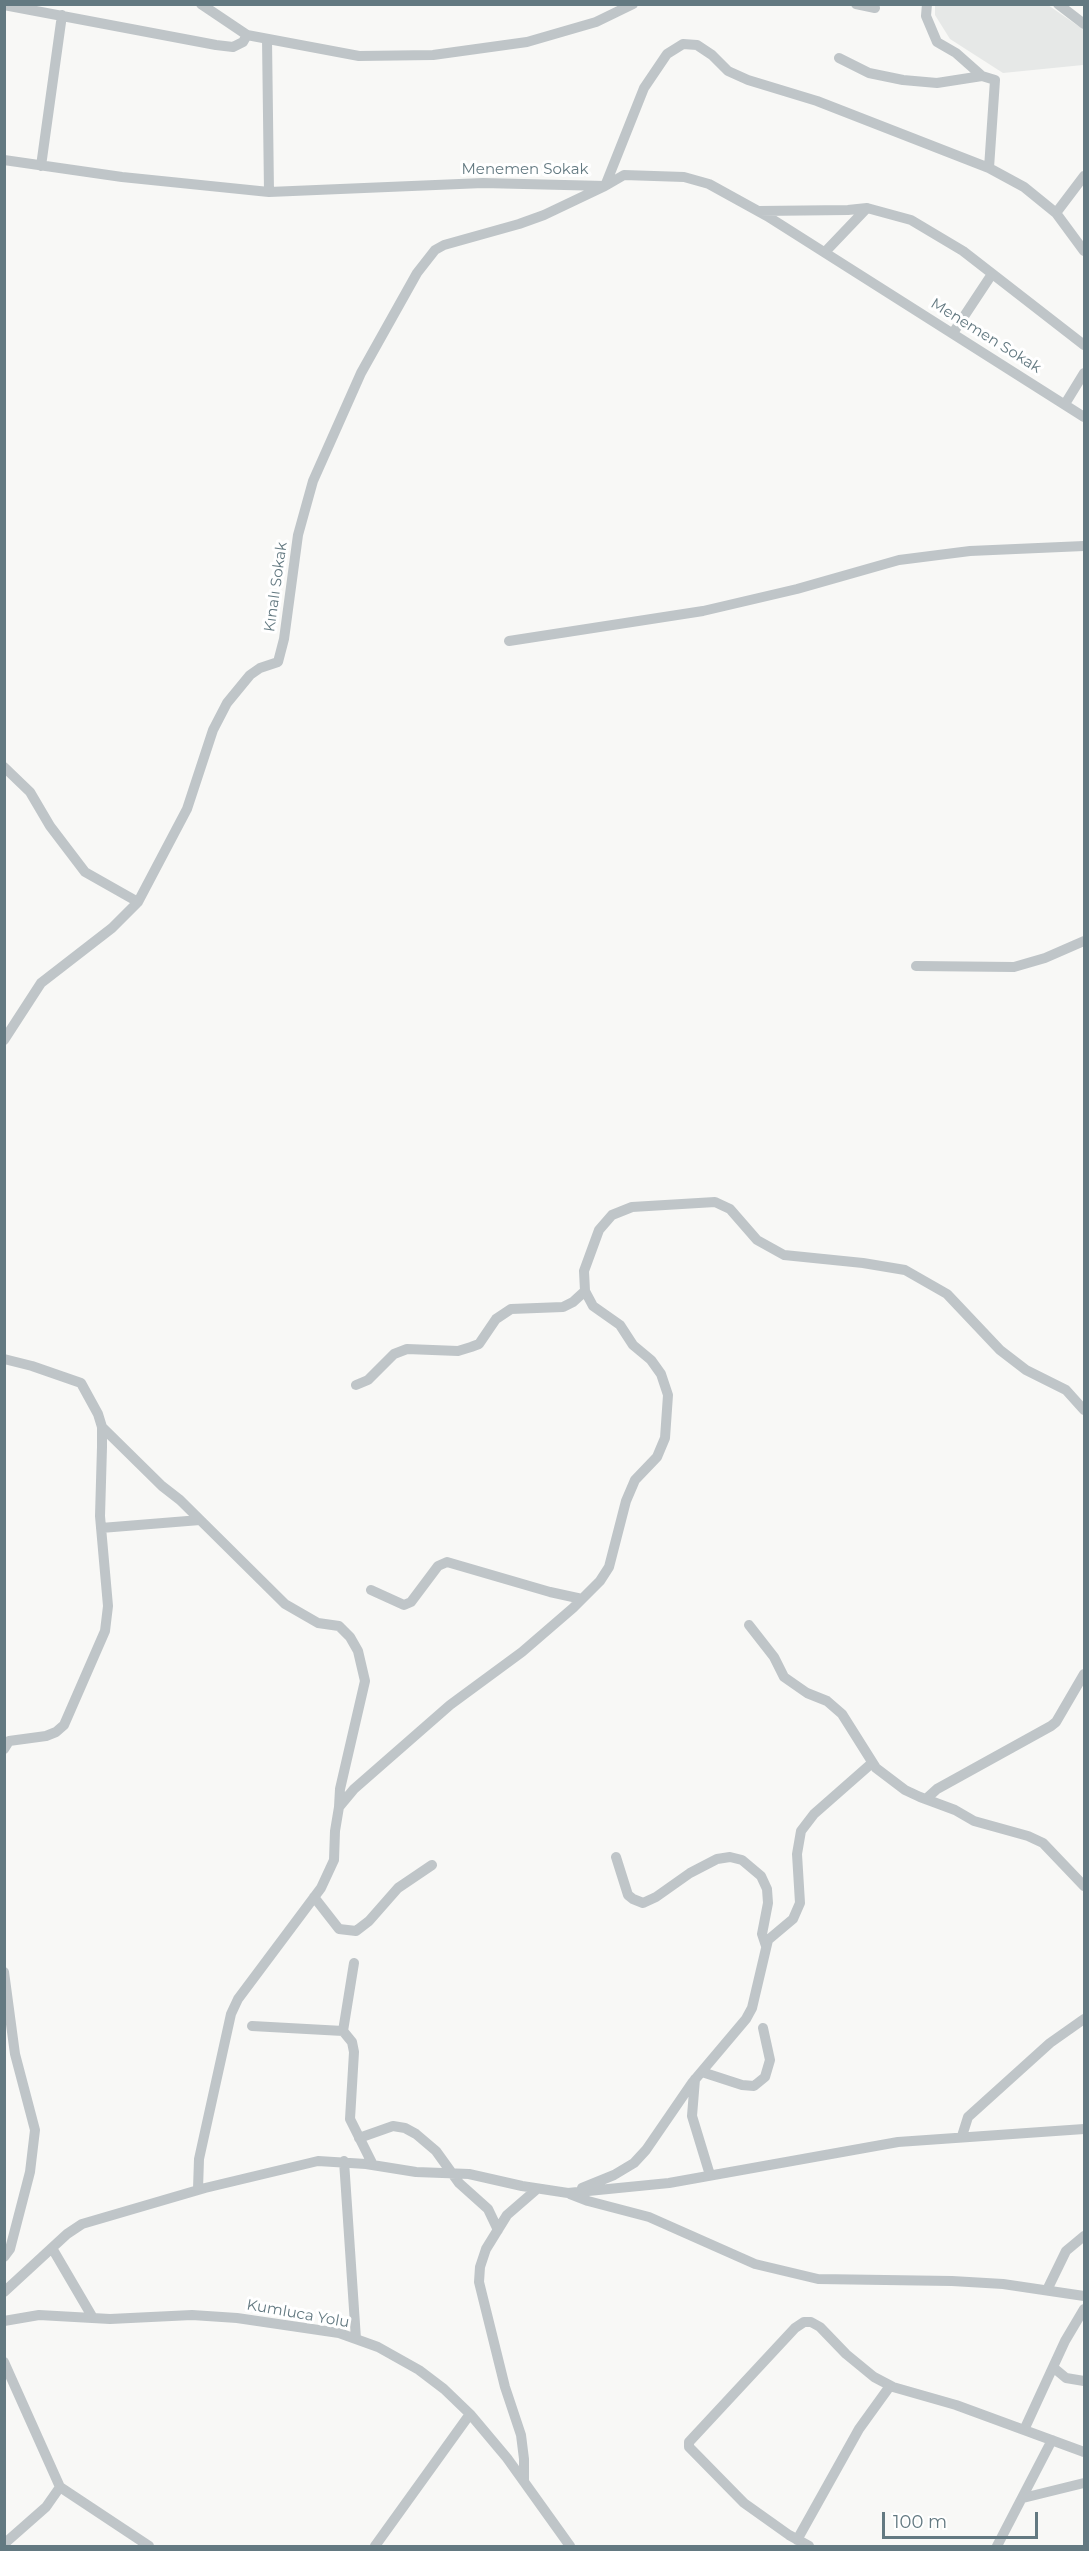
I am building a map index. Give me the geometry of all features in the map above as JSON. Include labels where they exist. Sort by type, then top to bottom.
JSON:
[{"type":"street","points":[[201,4],[247,34],[358,56],[433,54],[527,42],[596,22],[633,4]]},
{"type":"street","points":[[856,4],[875,8]]},
{"type":"street","points":[[927,4],[926,16],[937,42],[956,53],[982,76],[995,80],[989,168]]},
{"type":"street","points":[[1058,4],[1084,24]]},
{"type":"street","points":[[4,5],[216,45],[233,47],[243,42],[247,34]]},
{"type":"street","points":[[41,166],[62,15]]},
{"type":"street","points":[[267,39],[269,192]]},
{"type":"street","points":[[605,186],[644,88],[666,54],[683,44],[697,45],[712,55],[728,71],[748,80],[818,101],[989,168],[1024,187],[1056,213],[1084,251]]},
{"type":"street","points":[[839,58],[869,73],[903,80],[937,83],[982,76]]},
{"type":"street","name":"Menemen Sokak","points":[[4,160],[269,192],[483,183],[605,186],[624,174],[684,177],[709,184],[759,211],[1084,417]]},
{"type":"street","points":[[1056,213],[1084,176]]},
{"type":"street","name":"Kınalı Sokak","points":[[4,1040],[40,983],[112,928],[138,902],[187,809],[213,730],[228,703],[250,675],[260,668],[278,662],[282,653],[296,544],[313,480],[361,373],[417,273],[435,250],[444,245],[519,224],[605,186]]},
{"type":"street","points":[[825,252],[867,208]]},
{"type":"street","points":[[759,211],[867,208],[911,220],[963,251],[1084,345]]},
{"type":"street","points":[[953,333],[992,274]]},
{"type":"street","points":[[1065,404],[1084,373]]},
{"type":"street","points":[[509,641],[703,611],[797,589],[899,560],[970,551],[1084,546]]},
{"type":"street","points":[[4,767],[30,792],[50,826],[85,872],[138,902]]},
{"type":"street","points":[[916,966],[1014,967],[1045,958],[1084,941]]},
{"type":"street","points":[[339,1808],[354,1790],[450,1705],[522,1652],[582,1599],[600,1581],[609,1567],[626,1501],[635,1480],[657,1457],[665,1438],[668,1395],[662,1374],[651,1360],[633,1345],[620,1325],[593,1306],[585,1291],[584,1270],[599,1230],[612,1215],[632,1208],[715,1202],[730,1209],[757,1240],[784,1255],[905,1270],[947,1294],[1000,1350],[1026,1370],[1066,1390],[1084,1410]]},
{"type":"street","points":[[356,1385],[368,1380],[394,1354],[407,1349],[458,1351],[471,1347],[479,1344],[496,1319],[511,1309],[563,1307],[573,1302],[585,1291]]},
{"type":"street","points":[[4,1359],[81,1383],[91,1399],[102,1427],[100,1528],[108,1606],[107,1623],[64,1725],[56,1732],[46,1736],[9,1741],[4,1749]]},
{"type":"street","points":[[102,1427],[285,1604],[318,1623],[339,1626],[358,1650],[365,1681],[340,1789],[334,1860],[321,1888],[238,1999],[231,2014],[199,2159],[198,2190]]},
{"type":"street","points":[[100,1528],[200,1520]]},
{"type":"street","points":[[371,1590],[404,1605],[411,1602],[438,1566],[447,1562],[582,1599]]},
{"type":"street","points":[[749,1625],[774,1657],[784,1677],[807,1693],[827,1701],[842,1714],[872,1763],[905,1790],[974,1821],[1028,1836],[1043,1843],[1084,1885]]},
{"type":"street","points":[[926,1799],[937,1789],[1051,1726],[1056,1722],[1084,1674]]},
{"type":"street","points":[[568,2193],[606,2179],[634,2163],[646,2150],[698,2075],[737,2030],[752,2008],[768,1940],[793,1919],[800,1903],[797,1841],[804,1824],[872,1763]]},
{"type":"street","points":[[616,1857],[628,1894],[633,1899],[644,1903],[690,1873],[717,1859],[730,1857],[742,1860],[761,1876],[768,1890],[762,1934],[766,1946]]},
{"type":"street","points":[[314,1897],[339,1929],[356,1931],[369,1921],[398,1888],[432,1865]]},
{"type":"street","points":[[343,2031],[354,1963]]},
{"type":"street","points":[[4,1972],[15,2055],[35,2130],[30,2172],[10,2249],[4,2257]]},
{"type":"street","points":[[962,2136],[968,2117],[1050,2043],[1084,2019]]},
{"type":"street","points":[[252,2026],[343,2031],[352,2042],[354,2052],[349,2111],[352,2127],[373,2165]]},
{"type":"street","points":[[698,2075],[754,2086],[765,2077],[770,2060],[763,2028]]},
{"type":"street","points":[[698,2075],[692,2116],[710,2175]]},
{"type":"street","points":[[359,2138],[393,2126],[405,2128],[436,2151],[452,2174],[488,2209],[498,2230]]},
{"type":"street","points":[[4,2292],[82,2224],[198,2190],[308,2163],[344,2162],[416,2172],[469,2174],[537,2189],[568,2193],[669,2183],[846,2150],[962,2136],[1084,2129]]},
{"type":"street","points":[[344,2162],[356,2339]]},
{"type":"street","points":[[524,2482],[521,2435],[500,2366],[479,2282],[480,2267],[486,2249],[507,2215],[537,2189]]},
{"type":"street","points":[[568,2193],[588,2201],[649,2217],[755,2264],[807,2277],[951,2281],[1047,2290],[1084,2296]]},
{"type":"street","points":[[1047,2290],[1066,2251],[1084,2236]]},
{"type":"street","points":[[52,2248],[93,2318]]},
{"type":"street","points":[[1024,2430],[1065,2341],[1084,2309]]},
{"type":"street","name":"Kumluca Yolu","points":[[4,2321],[39,2315],[93,2318],[192,2315],[237,2318],[304,2327],[356,2339],[419,2370],[444,2389],[470,2414],[507,2458],[570,2547]]},
{"type":"street","points":[[809,2547],[744,2502],[689,2447],[688,2442],[795,2328],[804,2322],[820,2326],[860,2366],[890,2386],[956,2405],[1084,2452]]},
{"type":"street","points":[[4,2362],[60,2487],[149,2547]]},
{"type":"street","points":[[1054,2368],[1066,2378],[1084,2381]]},
{"type":"street","points":[[797,2540],[859,2429],[890,2386]]},
{"type":"street","points":[[375,2547],[470,2414]]},
{"type":"street","points":[[998,2547],[1052,2440]]},
{"type":"street","points":[[1023,2498],[1084,2483]]},
{"type":"street","points":[[4,2544],[46,2506],[60,2487]]},
{"type":"shaded area","points":[[935,5],[1048,5],[1084,30],[1083,65],[1003,73],[950,39],[935,15]]}]
